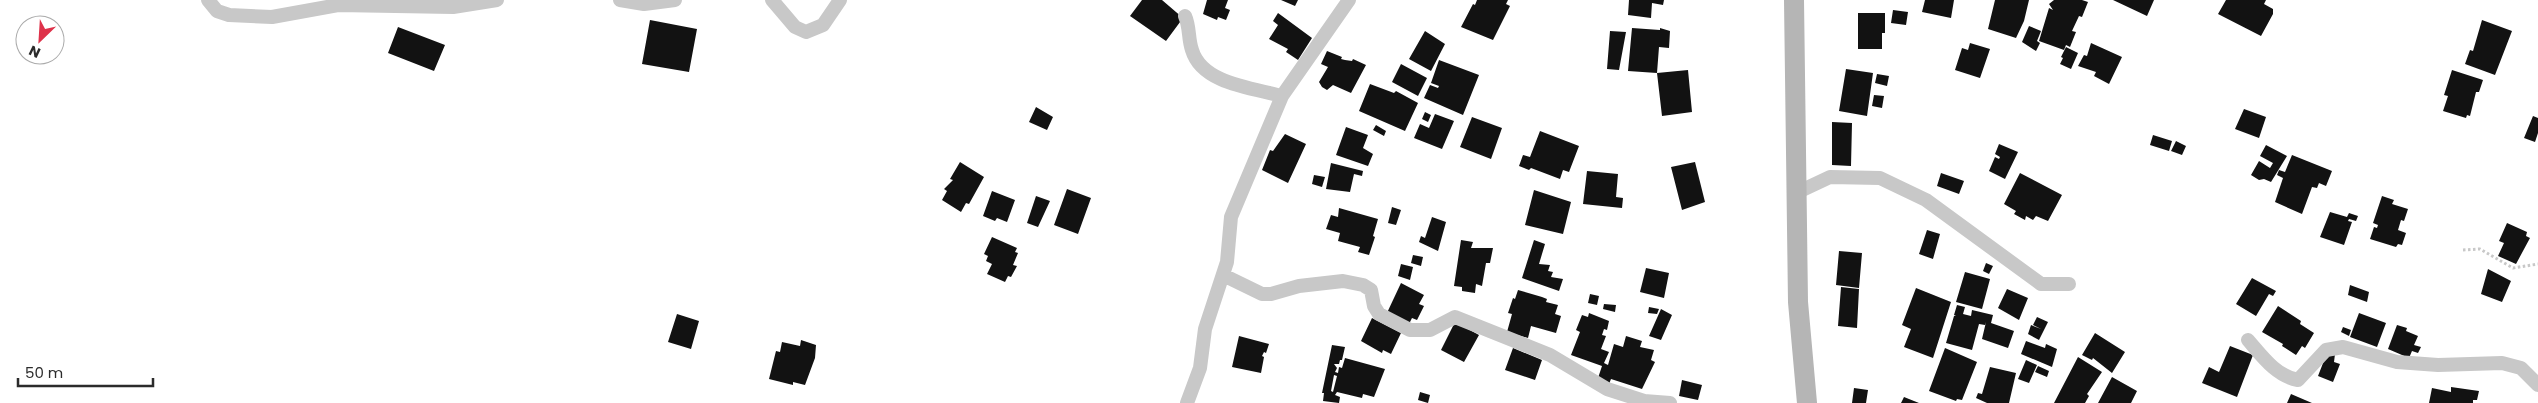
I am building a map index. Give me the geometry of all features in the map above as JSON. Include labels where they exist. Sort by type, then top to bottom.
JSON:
[{"type":"main road","points":[[1794,0],[1798,302],[1807,403]]},
{"type":"street","points":[[208,0],[218,11],[228,15],[272,17],[338,4],[453,7],[497,0]]},
{"type":"street","points":[[620,0],[644,4],[674,0]]},
{"type":"street","points":[[772,0],[795,27],[806,32],[823,25],[840,0]]},
{"type":"street","points":[[1187,403],[1200,368],[1205,329],[1227,262],[1231,217],[1282,96],[1349,0]]},
{"type":"street","points":[[1186,16],[1190,28],[1191,48],[1202,67],[1221,78],[1282,96]]},
{"type":"street","points":[[1796,193],[1830,177],[1880,178],[1926,200],[2041,284],[2069,284]]},
{"type":"street","points":[[1223,275],[1262,294],[1318,283],[1343,281],[1363,285],[1372,290],[1374,306],[1379,314],[1410,330],[1430,330],[1456,317],[1550,355],[1607,389],[1644,401],[1670,403]]},
{"type":"street","points":[[2248,340],[2270,364],[2288,378],[2298,380],[2326,350],[2342,348],[2397,362],[2438,365],[2502,364],[2521,368],[2538,385]]},
{"type":"path","points":[[2463,250],[2480,250],[2513,268],[2538,264]]},
{"type":"building","points":[[1142,0],[1162,0],[1183,18],[1166,41],[1130,16]]},
{"type":"building","points":[[1207,0],[1228,0],[1225,8],[1230,10],[1226,20],[1218,17],[1217,20],[1203,14]]},
{"type":"building","points":[[1281,0],[1298,0],[1295,6]]},
{"type":"building","points":[[1477,0],[1508,0],[1506,4],[1510,6],[1493,40],[1461,27]]},
{"type":"building","points":[[1629,0],[1664,0],[1663,5],[1652,3],[1651,18],[1628,15]]},
{"type":"building","points":[[1925,0],[1954,0],[1951,18],[1922,12]]},
{"type":"building","points":[[1995,0],[2029,0],[2024,21],[2016,38],[1988,29]]},
{"type":"building","points":[[2054,0],[2082,0],[2088,2],[2082,17],[2079,16],[2072,31],[2076,32],[2070,47],[2066,45],[2064,50],[2039,41],[2049,8],[2053,10],[2049,4]]},
{"type":"building","points":[[2113,0],[2154,0],[2147,16]]},
{"type":"building","points":[[2226,0],[2266,0],[2264,4],[2273,9],[2273,14],[2261,36],[2218,14]]},
{"type":"building","points":[[1893,10],[1908,12],[1906,25],[1891,23]]},
{"type":"building","points":[[1278,13],[1312,38],[1298,60],[1286,52],[1288,49],[1269,39],[1278,25],[1273,21]]},
{"type":"building","points":[[1858,13],[1885,13],[1885,33],[1882,33],[1882,49],[1858,49]]},
{"type":"building","points":[[650,20],[697,29],[689,72],[642,64]]},
{"type":"building","points":[[2482,20],[2512,31],[2495,75],[2465,64],[2470,50],[2473,51]]},
{"type":"building","points":[[2029,26],[2041,31],[2037,41],[2040,43],[2036,51],[2022,42]]},
{"type":"building","points":[[398,27],[445,45],[434,71],[388,53]]},
{"type":"building","points":[[1632,28],[1660,30],[1660,28],[1670,31],[1669,48],[1659,47],[1657,73],[1628,71]]},
{"type":"building","points":[[1425,31],[1445,44],[1431,71],[1409,59]]},
{"type":"building","points":[[1610,31],[1626,32],[1619,70],[1607,69]]},
{"type":"building","points":[[1970,43],[1990,49],[1980,78],[1955,70],[1962,48],[1968,50]]},
{"type":"building","points":[[2091,43],[2122,57],[2109,84],[2094,76],[2096,72],[2078,66],[2084,55],[2087,56]]},
{"type":"building","points":[[2066,47],[2078,53],[2071,69],[2060,64]]},
{"type":"building","points":[[1327,51],[1342,57],[1341,59],[1352,61],[1353,59],[1366,65],[1351,93],[1333,85],[1327,90],[1319,82],[1328,67],[1321,64]]},
{"type":"building","points":[[1439,60],[1479,75],[1463,115],[1424,98],[1430,85],[1438,88],[1439,86],[1431,83]]},
{"type":"building","points":[[1401,64],[1427,78],[1418,96],[1392,82]]},
{"type":"building","points":[[1846,69],[1873,73],[1867,116],[1839,111]]},
{"type":"building","points":[[1688,70],[1692,112],[1662,116],[1657,73]]},
{"type":"building","points":[[2452,70],[2483,80],[2479,92],[2476,92],[2470,116],[2467,115],[2466,118],[2443,111],[2448,96],[2444,95]]},
{"type":"building","points":[[1877,74],[1889,76],[1887,86],[1875,83]]},
{"type":"building","points":[[1370,84],[1394,93],[1396,91],[1418,103],[1405,131],[1359,111]]},
{"type":"building","points":[[1874,95],[1884,96],[1882,108],[1872,106]]},
{"type":"building","points":[[1036,107],[1053,117],[1047,130],[1029,122]]},
{"type":"building","points":[[2244,109],[2266,117],[2259,138],[2235,129]]},
{"type":"building","points":[[1425,112],[1431,115],[1428,122],[1422,119]]},
{"type":"building","points":[[1435,114],[1454,121],[1442,149],[1414,138],[1420,124],[1429,128]]},
{"type":"building","points":[[2533,116],[2538,118],[2538,133],[2535,142],[2524,138]]},
{"type":"building","points":[[1472,117],[1502,128],[1491,159],[1460,147]]},
{"type":"building","points":[[1832,122],[1852,123],[1851,166],[1832,165]]},
{"type":"building","points":[[1376,125],[1386,131],[1384,136],[1373,130]]},
{"type":"building","points":[[1346,127],[1368,135],[1363,148],[1373,154],[1368,166],[1336,155]]},
{"type":"building","points":[[1540,131],[1579,146],[1569,172],[1563,170],[1560,179],[1531,168],[1529,170],[1519,166],[1523,155],[1530,157]]},
{"type":"building","points":[[1285,134],[1306,144],[1288,183],[1262,170],[1270,150],[1273,151]]},
{"type":"building","points":[[2153,135],[2172,141],[2169,151],[2150,145]]},
{"type":"building","points":[[2176,141],[2186,146],[2182,155],[2171,151]]},
{"type":"building","points":[[1999,144],[2018,152],[2005,179],[1989,171],[1995,157],[1999,159],[2000,157],[1995,154]]},
{"type":"building","points":[[2266,145],[2287,156],[2271,182],[2264,179],[2259,180],[2251,175],[2259,161],[2270,168],[2273,163],[2260,156]]},
{"type":"building","points":[[2292,155],[2332,171],[2326,186],[2319,183],[2317,188],[2312,187],[2302,214],[2275,202],[2283,178],[2277,175],[2279,170],[2285,172]]},
{"type":"building","points":[[960,162],[984,177],[969,204],[966,203],[961,212],[942,200],[947,191],[944,189],[953,180],[950,179]]},
{"type":"building","points":[[1695,162],[1705,202],[1682,210],[1671,167]]},
{"type":"building","points":[[1331,163],[1363,171],[1362,176],[1354,174],[1350,192],[1326,189]]},
{"type":"building","points":[[1587,171],[1618,174],[1616,197],[1623,198],[1622,208],[1583,204]]},
{"type":"building","points":[[1941,173],[1964,181],[1959,194],[1937,186]]},
{"type":"building","points":[[2020,173],[2062,195],[2048,221],[2036,216],[2033,220],[2026,216],[2025,220],[2014,214],[2016,211],[2004,204]]},
{"type":"building","points":[[1314,175],[1325,177],[1322,187],[1312,184]]},
{"type":"building","points":[[1067,189],[1091,198],[1078,234],[1054,225]]},
{"type":"building","points":[[1534,190],[1571,202],[1563,234],[1525,225]]},
{"type":"building","points":[[992,191],[1015,200],[1007,222],[997,218],[995,221],[983,216]]},
{"type":"building","points":[[1036,196],[1050,201],[1038,227],[1027,223]]},
{"type":"building","points":[[2382,196],[2394,200],[2392,204],[2408,209],[2404,221],[2401,220],[2398,230],[2406,233],[2402,245],[2398,244],[2396,247],[2370,239],[2374,227],[2377,228],[2378,225],[2373,223]]},
{"type":"building","points":[[1392,207],[1401,210],[1396,225],[1388,223]]},
{"type":"building","points":[[1339,208],[1378,219],[1369,255],[1358,252],[1360,247],[1338,241],[1340,233],[1326,229],[1331,215],[1338,217]]},
{"type":"building","points":[[2330,212],[2347,217],[2349,213],[2358,216],[2356,221],[2349,219],[2348,221],[2352,222],[2344,245],[2320,237]]},
{"type":"building","points":[[1432,217],[1446,222],[1438,251],[1419,242],[1421,236],[1425,238]]},
{"type":"building","points":[[2507,223],[2527,232],[2526,236],[2530,238],[2516,264],[2498,256],[2504,243],[2499,241]]},
{"type":"building","points":[[1927,230],[1940,234],[1933,259],[1919,254]]},
{"type":"building","points":[[992,237],[1017,248],[1015,252],[1018,253],[1013,265],[1017,266],[1011,277],[1008,276],[1005,282],[987,274],[992,264],[986,261],[988,256],[984,254]]},
{"type":"building","points":[[1461,240],[1473,242],[1471,248],[1493,248],[1490,263],[1486,263],[1482,286],[1476,284],[1475,293],[1462,291],[1462,287],[1454,286]]},
{"type":"building","points":[[1534,240],[1545,244],[1539,264],[1550,265],[1548,271],[1553,272],[1551,277],[1563,279],[1559,291],[1522,278]]},
{"type":"building","points":[[1839,251],[1862,253],[1859,288],[1836,285]]},
{"type":"building","points":[[1413,255],[1423,257],[1421,266],[1411,263]]},
{"type":"building","points":[[1986,263],[1993,266],[1989,274],[1983,271]]},
{"type":"building","points":[[1401,264],[1413,267],[1410,280],[1398,276]]},
{"type":"building","points":[[1646,268],[1669,273],[1664,298],[1640,292]]},
{"type":"building","points":[[2488,269],[2511,281],[2502,302],[2481,294]]},
{"type":"building","points":[[1965,272],[1990,279],[1982,309],[1956,302]]},
{"type":"building","points":[[2252,278],[2276,291],[2273,296],[2269,294],[2256,316],[2236,304]]},
{"type":"building","points":[[1401,283],[1424,295],[1419,304],[1424,306],[1417,320],[1412,318],[1408,326],[1386,315]]},
{"type":"building","points":[[2350,285],[2369,292],[2367,302],[2348,295]]},
{"type":"building","points":[[1841,287],[1859,289],[1857,328],[1838,326]]},
{"type":"building","points":[[1916,288],[1951,302],[1933,358],[1904,347],[1911,329],[1902,325]]},
{"type":"building","points":[[2007,289],[2028,298],[2019,320],[1998,308]]},
{"type":"building","points":[[1518,290],[1542,297],[1547,299],[1546,302],[1558,305],[1555,314],[1561,316],[1556,333],[1531,326],[1528,338],[1507,332],[1512,314],[1508,313]]},
{"type":"building","points":[[1590,294],[1599,296],[1597,305],[1588,303]]},
{"type":"building","points":[[1604,304],[1616,305],[1615,312],[1603,309]]},
{"type":"building","points":[[1957,305],[1965,307],[1963,314],[1971,316],[1972,310],[1993,315],[1991,323],[2014,331],[2008,348],[1982,339],[1986,322],[1985,325],[1979,324],[1972,350],[1946,343],[1954,316],[1956,316],[1954,315]]},
{"type":"building","points":[[2278,306],[2301,321],[2300,324],[2314,333],[2305,348],[2302,346],[2296,355],[2282,346],[2283,344],[2262,332]]},
{"type":"building","points":[[1649,307],[1659,309],[1657,314],[1648,313]]},
{"type":"building","points":[[1661,309],[1672,315],[1661,340],[1649,336]]},
{"type":"building","points":[[1589,313],[1609,321],[1607,330],[1604,329],[1602,335],[1606,336],[1601,349],[1609,352],[1604,363],[1608,365],[1614,344],[1623,347],[1626,336],[1642,341],[1640,347],[1654,350],[1651,360],[1655,362],[1642,389],[1611,379],[1609,384],[1597,381],[1602,366],[1571,355],[1580,332],[1576,330],[1582,315],[1588,317]]},
{"type":"building","points":[[2359,313],[2386,323],[2377,347],[2350,337]]},
{"type":"building","points":[[677,314],[699,321],[691,349],[668,342]]},
{"type":"building","points":[[2037,317],[2048,322],[2039,340],[2028,334],[2031,325],[2041,329],[2033,325]]},
{"type":"building","points":[[1372,318],[1401,333],[1391,354],[1383,350],[1382,353],[1361,341]]},
{"type":"building","points":[[1455,322],[1479,335],[1464,362],[1441,350]]},
{"type":"building","points":[[2397,325],[2407,328],[2406,331],[2418,336],[2414,345],[2421,347],[2418,353],[2412,351],[2409,358],[2388,349]]},
{"type":"building","points":[[2343,327],[2351,330],[2349,336],[2341,332]]},
{"type":"building","points":[[2095,333],[2125,352],[2112,373],[2093,358],[2092,360],[2082,355]]},
{"type":"building","points":[[1239,336],[1269,344],[1266,353],[1264,352],[1262,356],[1264,357],[1261,373],[1232,367]]},
{"type":"building","points":[[801,340],[816,345],[815,358],[805,385],[793,382],[793,385],[769,379],[776,351],[780,352],[782,342],[800,346]]},
{"type":"building","points":[[2026,341],[2045,348],[2046,344],[2057,349],[2052,367],[2021,354]]},
{"type":"building","points":[[1332,345],[1345,347],[1342,360],[1340,360],[1339,364],[1334,364],[1337,368],[1335,372],[1338,373],[1339,367],[1342,368],[1345,358],[1385,369],[1374,397],[1363,394],[1362,398],[1337,392],[1335,395],[1340,397],[1339,403],[1323,401],[1324,393],[1322,393]],"holes":[[[1334,375],[1337,376],[1333,392],[1331,391]]]},
{"type":"building","points":[[2230,346],[2253,355],[2237,397],[2202,383],[2209,367],[2219,372]]},
{"type":"building","points":[[1513,348],[1542,360],[1535,380],[1505,370]]},
{"type":"building","points":[[1945,348],[1977,362],[1962,400],[1957,399],[1956,401],[1929,391]]},
{"type":"building","points":[[2335,354],[2334,362],[2340,364],[2333,382],[2318,376],[2325,358]]},
{"type":"building","points":[[2078,357],[2102,372],[2087,394],[2089,396],[2085,403],[2054,403]]},
{"type":"building","points":[[2026,360],[2037,365],[2029,383],[2018,379]]},
{"type":"building","points":[[2038,366],[2049,371],[2047,377],[2035,372]]},
{"type":"building","points":[[1990,367],[2016,373],[2009,403],[1987,403],[1976,398],[1978,393],[1982,394]]},
{"type":"building","points":[[2112,377],[2137,391],[2131,403],[2098,403]]},
{"type":"building","points":[[1682,380],[1702,385],[1698,400],[1679,396]]},
{"type":"building","points":[[2451,387],[2479,391],[2477,400],[2473,400],[2473,403],[2429,403],[2432,388],[2451,392]]},
{"type":"building","points":[[1854,388],[1868,390],[1866,403],[1852,403]]},
{"type":"building","points":[[1420,392],[1430,395],[1428,403],[1418,400]]},
{"type":"building","points":[[2291,394],[2312,403],[2287,403]]},
{"type":"building","points":[[1904,397],[1919,403],[1901,403]]}]
